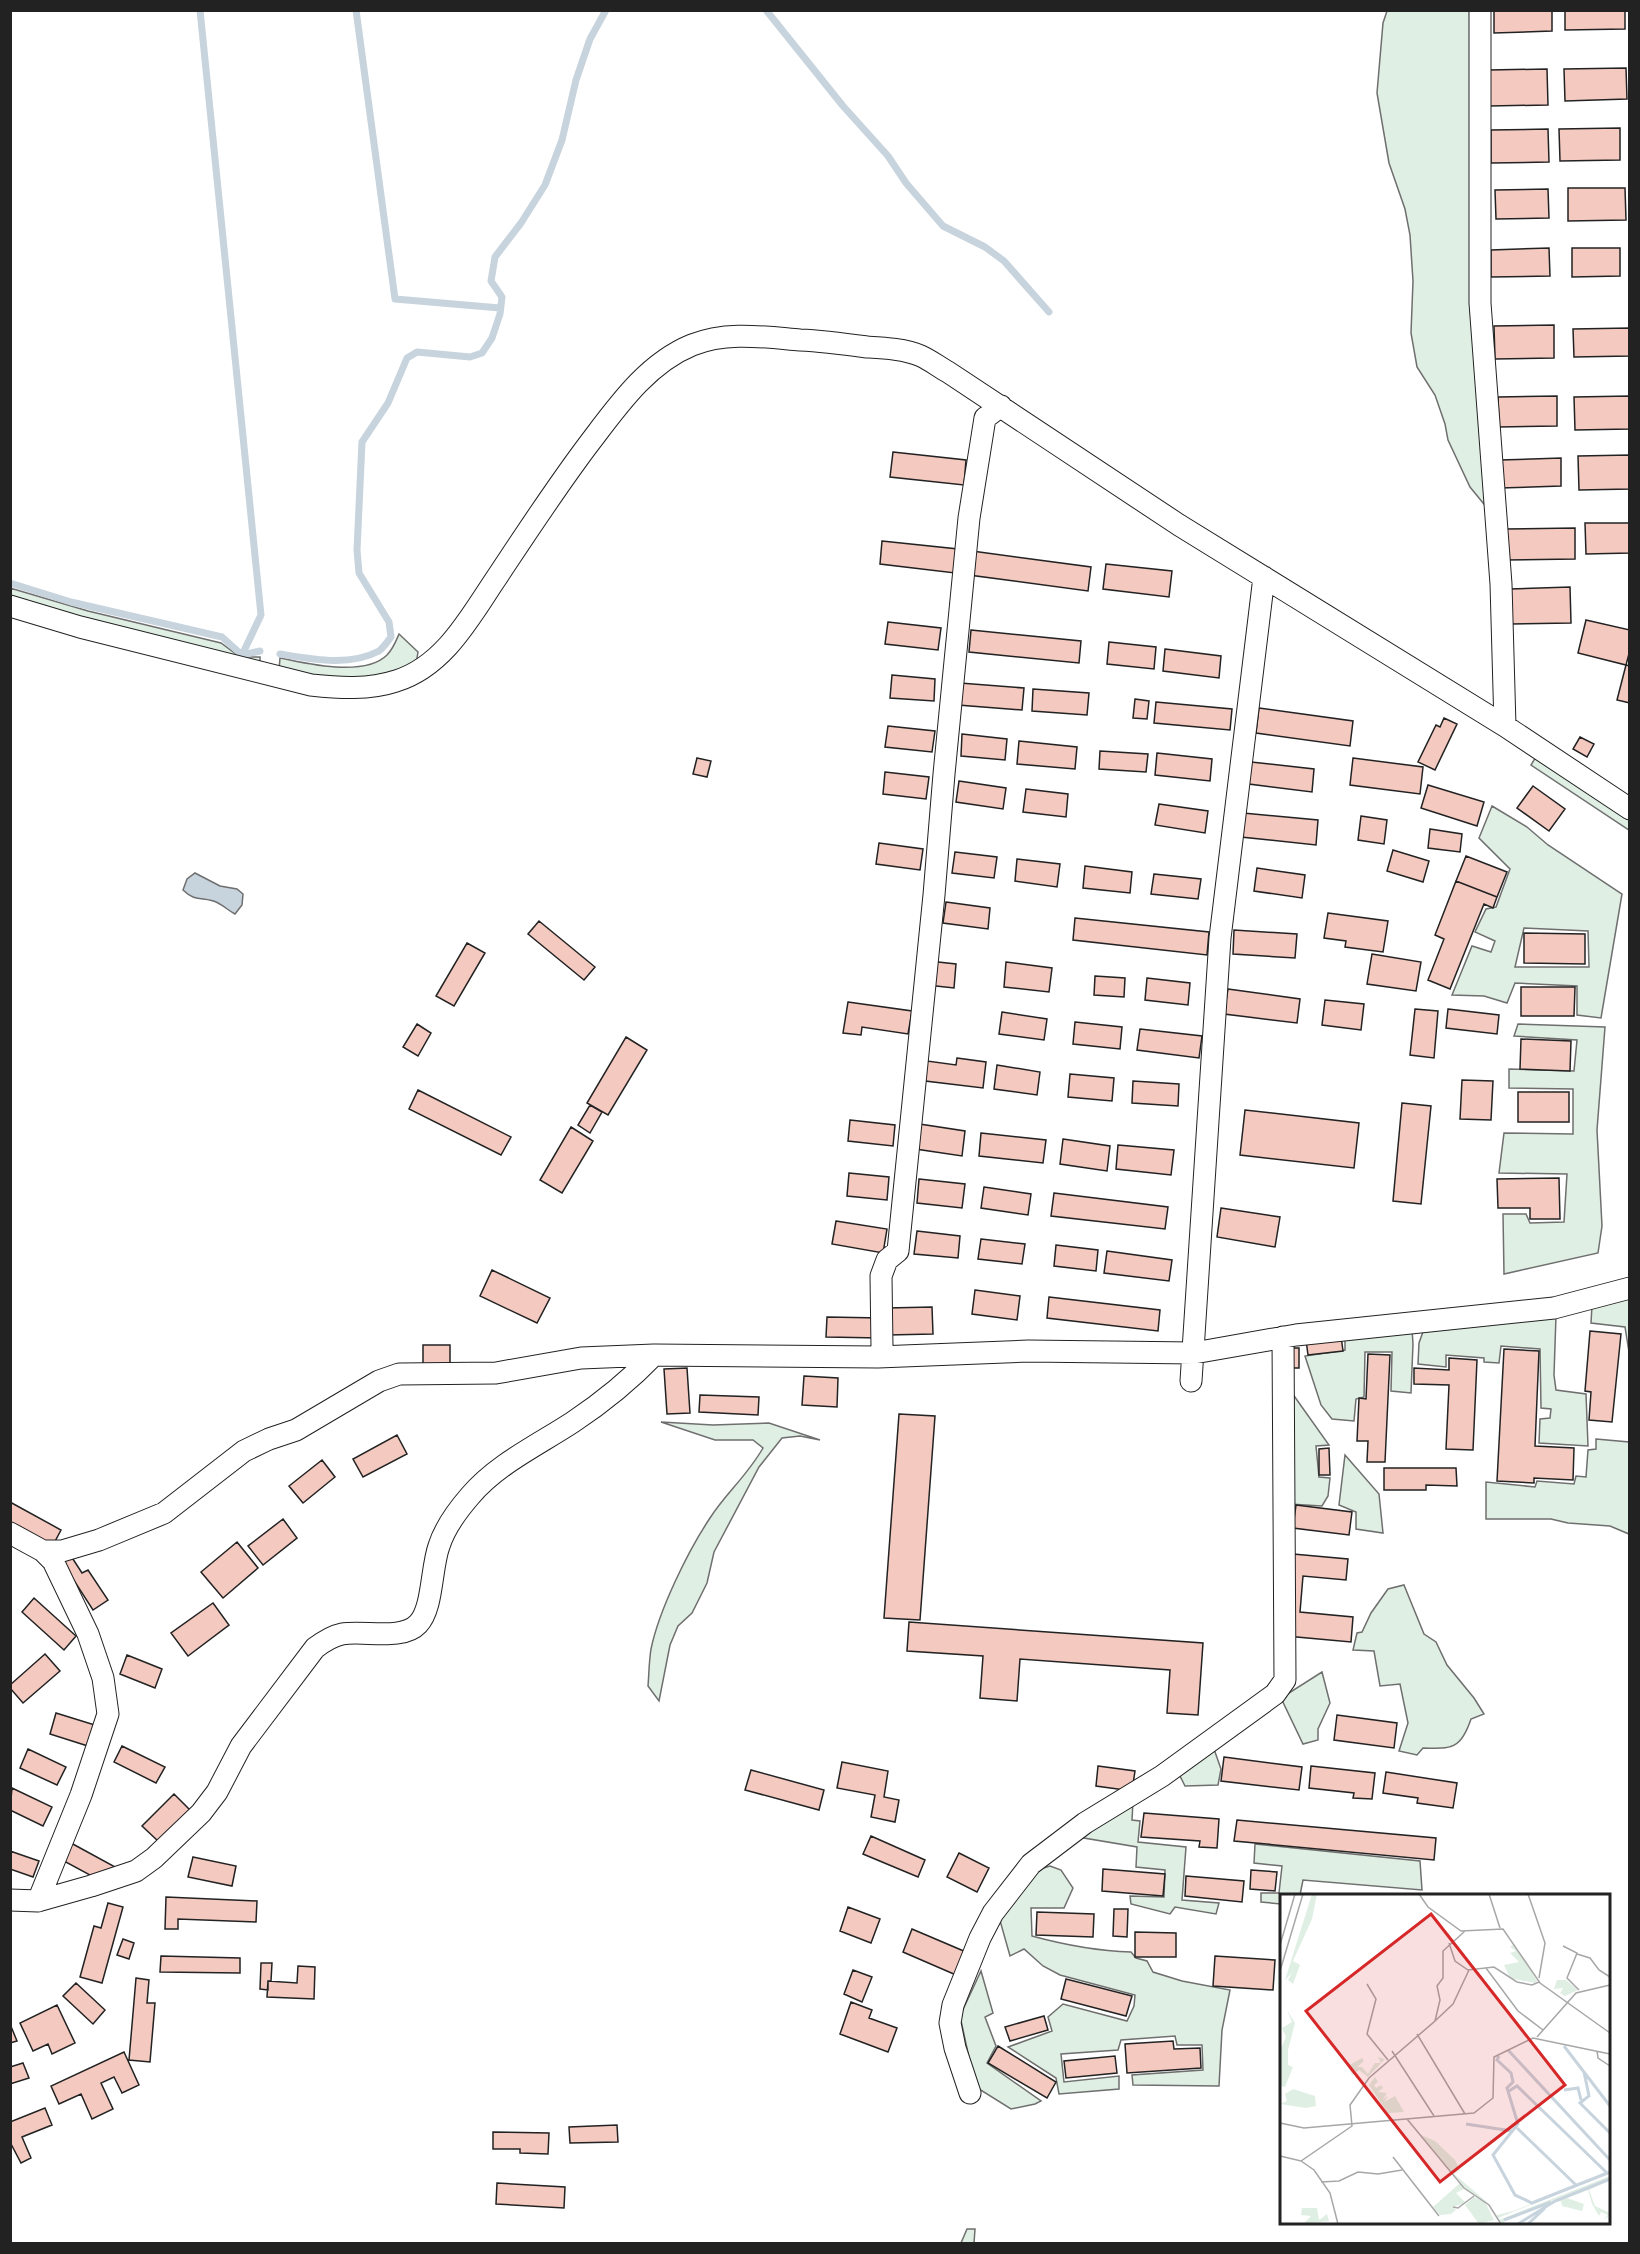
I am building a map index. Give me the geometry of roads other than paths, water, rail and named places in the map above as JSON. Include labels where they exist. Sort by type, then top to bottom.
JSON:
[{"type":"street","points":[[1480,10],[1480,303],[1501,584],[1505,726]]},
{"type":"street","points":[[10,606],[80,627],[311,685],[341,688],[372,686],[397,681],[424,668],[443,652],[466,624],[562,479],[620,403],[644,377],[670,357],[692,345],[720,337],[747,336],[891,349],[920,356],[1002,406],[1179,525],[1505,726],[1629,809]]},
{"type":"street","points":[[879,1357],[882,1348],[881,1276],[887,1260],[898,1251],[969,518],[985,418],[1002,406]]},
{"type":"street","points":[[1191,1381],[1220,938],[1264,577]]},
{"type":"street","points":[[42,1551],[62,1551],[99,1540],[164,1514],[244,1451],[268,1439],[296,1430],[379,1381],[399,1374],[496,1373],[581,1358],[654,1355],[879,1357],[1028,1351],[1194,1353],[1283,1337],[1486,1313],[1554,1308],[1629,1288]]},
{"type":"street","points":[[970,2092],[955,2048],[950,2023],[953,2005],[993,1912],[1031,1864],[1085,1823],[1162,1776],[1275,1694],[1285,1680],[1283,1337]]},
{"type":"street","points":[[10,1900],[38,1901],[136,1871],[154,1858],[201,1813],[217,1792],[241,1746],[315,1648],[325,1640],[341,1634],[403,1632],[416,1626],[424,1617],[428,1605],[430,1581],[438,1548],[452,1520],[472,1494],[492,1475],[627,1383],[654,1355]]},
{"type":"street","points":[[10,1533],[42,1551],[53,1561],[88,1634],[103,1678],[108,1714],[81,1795],[38,1901]]},
{"type":"waterway","points":[[200,10],[261,615],[242,655]]},
{"type":"waterway","points":[[356,10],[395,299],[500,308]]},
{"type":"waterway","points":[[280,654],[330,660],[355,659],[379,651],[391,637],[389,622],[359,573],[357,550],[362,442],[388,403],[407,358],[417,352],[470,357],[482,353],[492,338],[500,314],[502,297],[491,281],[495,257],[521,223],[545,185],[562,140],[576,80],[590,39],[606,10]]},
{"type":"waterway","points":[[766,10],[843,106],[888,156],[906,183],[943,226],[985,247],[1004,261],[1049,312]]},
{"type":"waterway","points":[[10,583],[71,602],[222,637],[242,655]]},
{"type":"waterway","points":[[242,655],[260,651]]}]
